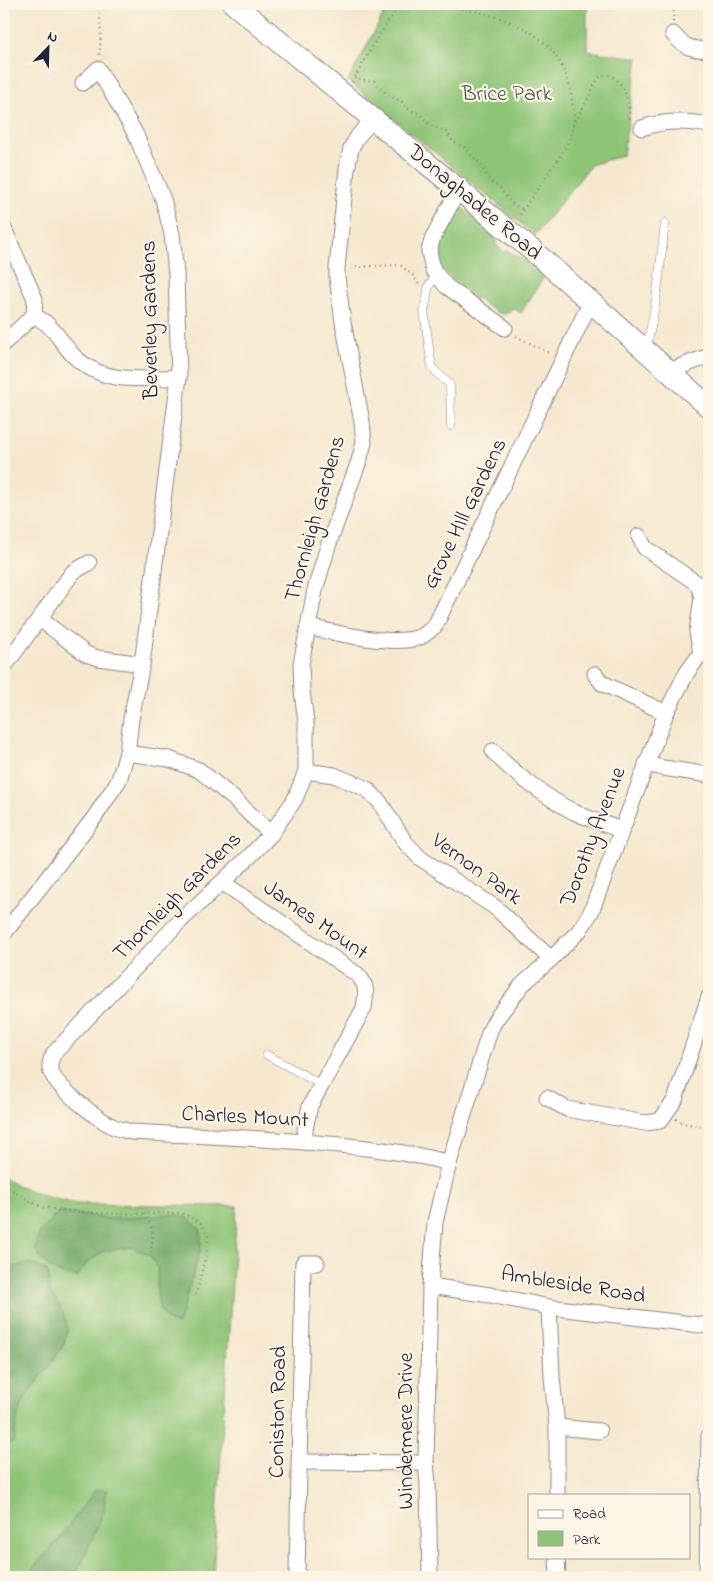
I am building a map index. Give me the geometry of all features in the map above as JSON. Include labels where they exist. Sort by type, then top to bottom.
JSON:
[{"type":"main road","name":"Donaghadee Road","points":[[234,4],[508,230],[591,301],[709,407]]},
{"type":"street","points":[[672,34],[683,45],[697,50],[709,50]]},
{"type":"street","points":[[83,82],[98,69]]},
{"type":"street","name":"Beverley Gardens","points":[[6,931],[94,818],[119,780],[127,754],[131,719],[142,664],[178,377],[176,274],[172,234],[163,199],[135,133],[98,69]]},
{"type":"street","name":"Thornleigh Gardens","points":[[54,1079],[50,1067],[54,1053],[178,923],[249,858],[271,834],[295,799],[306,771],[306,722],[301,664],[315,590],[329,543],[359,462],[364,443],[362,422],[343,322],[337,268],[347,169],[351,148],[358,136],[373,119]]},
{"type":"street","points":[[636,126],[654,123],[692,122],[709,125]]},
{"type":"street","points":[[459,189],[433,237],[429,251],[433,281],[446,286],[505,328]]},
{"type":"street","points":[[4,229],[35,299],[34,315],[4,343]]},
{"type":"street","name":"Grove HIll Gardens","points":[[308,627],[347,636],[381,640],[403,640],[420,637],[435,626],[591,301]]},
{"type":"street","points":[[34,315],[50,326],[73,355],[86,366],[104,375],[121,379],[178,377]]},
{"type":"street","points":[[672,373],[679,367],[709,356]]},
{"type":"street","points":[[639,536],[645,548],[698,584],[702,598],[697,632],[705,652]]},
{"type":"street","points":[[4,667],[74,572],[88,563]]},
{"type":"street","points":[[40,618],[86,654],[98,658],[142,664]]},
{"type":"street","name":"Dorothy Avenue","points":[[430,1286],[434,1222],[449,1163],[490,1030],[496,1019],[522,986],[579,930],[591,912],[666,713],[686,674],[705,652]]},
{"type":"street","points":[[595,674],[602,683],[666,713]]},
{"type":"street","points":[[493,751],[503,763],[554,801],[574,812],[621,830]]},
{"type":"street","points":[[127,754],[169,759],[199,770],[233,798],[271,834]]},
{"type":"street","points":[[646,764],[709,775]]},
{"type":"street","name":"Vernon Park","points":[[306,771],[334,775],[367,790],[379,801],[405,842],[420,858],[496,908],[551,959]]},
{"type":"street","name":"James Mount","points":[[222,882],[351,970],[364,983],[366,993],[364,1008],[310,1106],[305,1129],[305,1142]]},
{"type":"street","points":[[546,1098],[567,1109],[645,1124],[660,1121],[675,1100],[709,997]]},
{"type":"street","name":"Charles Mount","points":[[54,1079],[97,1118],[114,1127],[131,1132],[305,1142],[422,1155],[449,1163]]},
{"type":"street","name":"Coniston Road","points":[[296,1577],[300,1462],[302,1263],[317,1263]]},
{"type":"street","name":"Ambleside Road","points":[[430,1286],[490,1294],[549,1306],[709,1326]]},
{"type":"street","name":"Windermere Drive","points":[[430,1286],[426,1463],[430,1577]]},
{"type":"street","points":[[549,1306],[552,1377],[557,1427],[557,1494]]},
{"type":"street","points":[[557,1427],[599,1431]]},
{"type":"street","points":[[707,1577],[709,1436]]},
{"type":"street","points":[[300,1462],[426,1463]]},
{"type":"street","points":[[557,1558],[558,1577]]},
{"type":"lane","points":[[646,350],[656,299],[665,223]]},
{"type":"lane","points":[[433,281],[424,312],[432,368],[450,385],[451,426]]},
{"type":"lane","points":[[267,1055],[322,1085]]},
{"type":"path","points":[[97,4],[100,14],[101,40],[98,69]]},
{"type":"path","points":[[344,95],[390,20],[401,9],[419,4],[442,4],[506,19],[534,34],[544,42],[560,62],[569,83],[573,107],[573,127]]},
{"type":"path","points":[[672,34],[674,4]]},
{"type":"path","points":[[508,230],[567,146],[573,127],[598,79],[603,75],[613,76],[620,83],[636,126]]},
{"type":"path","points":[[355,76],[361,80],[374,81],[388,95],[402,102],[407,109],[419,113],[429,124],[446,132],[453,142],[464,147],[480,164],[487,178],[504,192],[511,203],[523,210]]},
{"type":"path","points":[[337,268],[400,265],[414,276],[419,286],[433,281]]},
{"type":"path","points":[[505,328],[512,334],[563,360]]},
{"type":"path","points":[[665,1115],[683,1123],[709,1128]]},
{"type":"path","points":[[4,1185],[41,1207],[67,1212],[116,1214],[180,1213],[202,1224],[208,1237],[206,1255],[196,1295]]},
{"type":"path","points":[[145,1213],[153,1229],[154,1239],[150,1256]]},
{"type":"green space","name":"Brice Park","points":[[389,4],[528,4],[587,8],[587,51],[638,58],[623,155],[591,165],[535,235],[348,81]]},
{"type":"green space","points":[[458,207],[462,208],[490,231],[497,242],[495,244],[505,253],[507,250],[528,262],[545,275],[521,313],[513,308],[504,314],[491,309],[446,274],[440,266],[436,255],[437,243],[445,226]]},
{"type":"green space","points":[[4,1178],[44,1196],[76,1204],[237,1206],[213,1577],[4,1577]]},
{"type":"green space","points":[[58,1212],[114,1219],[174,1214],[188,1218],[201,1230],[201,1248],[178,1325],[168,1321],[159,1308],[157,1268],[150,1255],[131,1247],[104,1251],[88,1262],[77,1277],[52,1270],[35,1250],[39,1233]]},
{"type":"green space","points":[[29,1263],[46,1270],[49,1277],[49,1291],[65,1317],[67,1334],[58,1354],[24,1401],[18,1416],[14,1442],[4,1447],[4,1267]]},
{"type":"green space","points":[[95,1490],[107,1490],[103,1513],[82,1563],[74,1577],[26,1577],[60,1538]]}]
